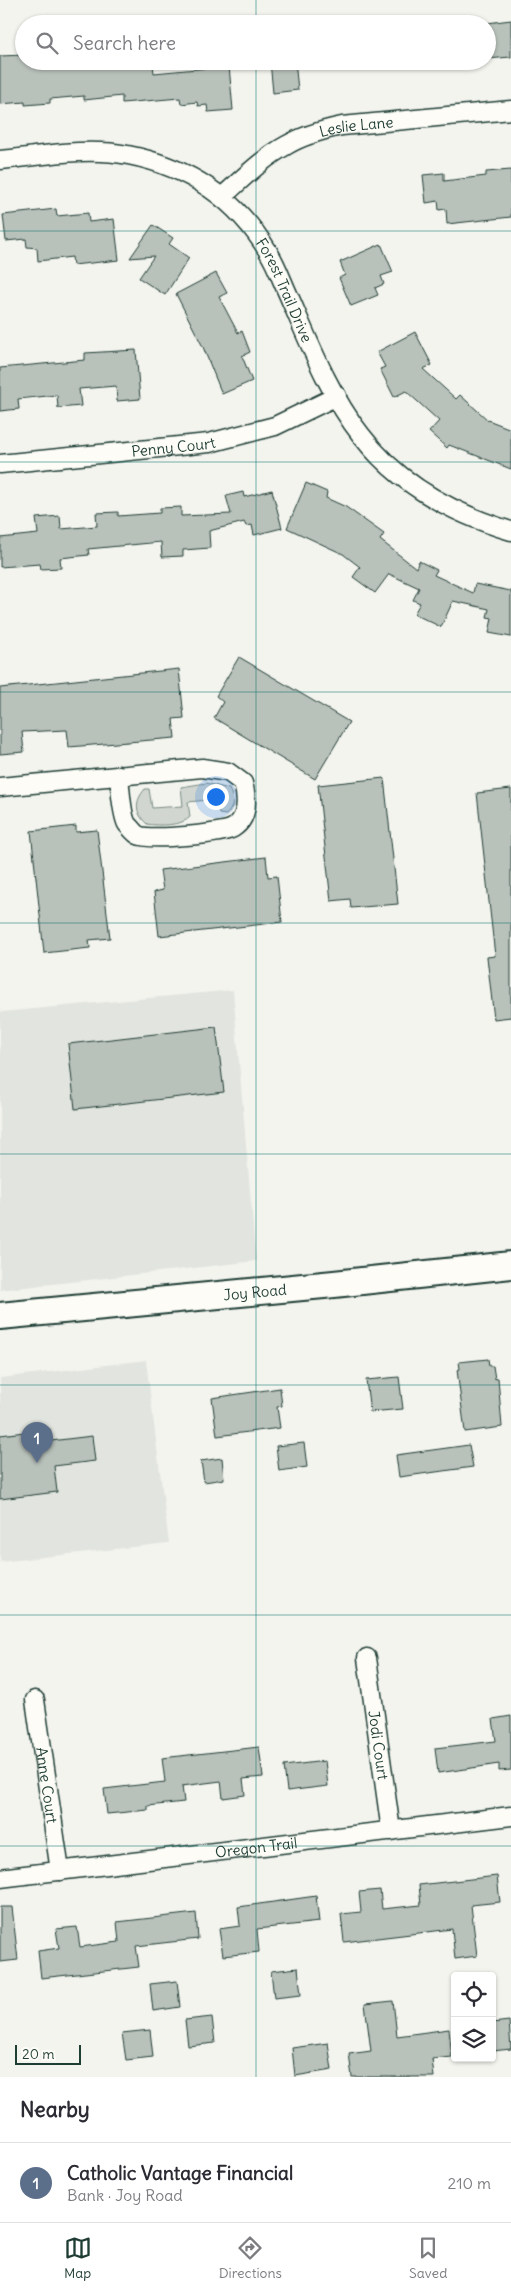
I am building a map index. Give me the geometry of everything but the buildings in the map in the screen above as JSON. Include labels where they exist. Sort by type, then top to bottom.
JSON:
[{"type":"street","name":"Leslie Lane","points":[[222,197],[252,170],[286,145],[316,132],[342,126],[511,110]]},
{"type":"street","name":"Forest Trail Drive","points":[[0,160],[88,152],[127,155],[165,165],[200,181],[222,197],[246,222],[269,254],[337,396],[361,436],[393,469],[421,491],[451,509],[480,522],[511,531]]},
{"type":"street","name":"Penny Court","points":[[0,464],[209,443],[247,435],[275,426],[337,396]]},
{"type":"street","points":[[0,787],[119,775],[202,768],[228,772],[243,783],[247,798],[244,814],[234,828],[220,831],[156,839],[138,836],[126,823],[119,775]]},
{"type":"street","name":"Joy Road","points":[[0,1316],[511,1265]]},
{"type":"street","name":"Jodi Court","points":[[368,1658],[391,1831]]},
{"type":"street","name":"Anne Court","points":[[35,1700],[60,1871]]},
{"type":"street","name":"Oregon Trail","points":[[0,1878],[511,1816]]},
{"type":"shaded area","points":[[206,783],[229,789],[233,803],[226,815],[219,814],[217,799],[188,802],[190,817],[176,824],[147,824],[138,812],[139,798],[145,789],[149,789],[152,808],[183,806],[181,787]]},
{"type":"shaded area","points":[[233,990],[256,1261],[0,1290],[0,1007],[1,1012]]},
{"type":"shaded area","points":[[146,1360],[169,1543],[0,1562],[0,1378]]},
{"type":"place","name":"Catholic Vantage Financial","points":[[37,1463]]}]
